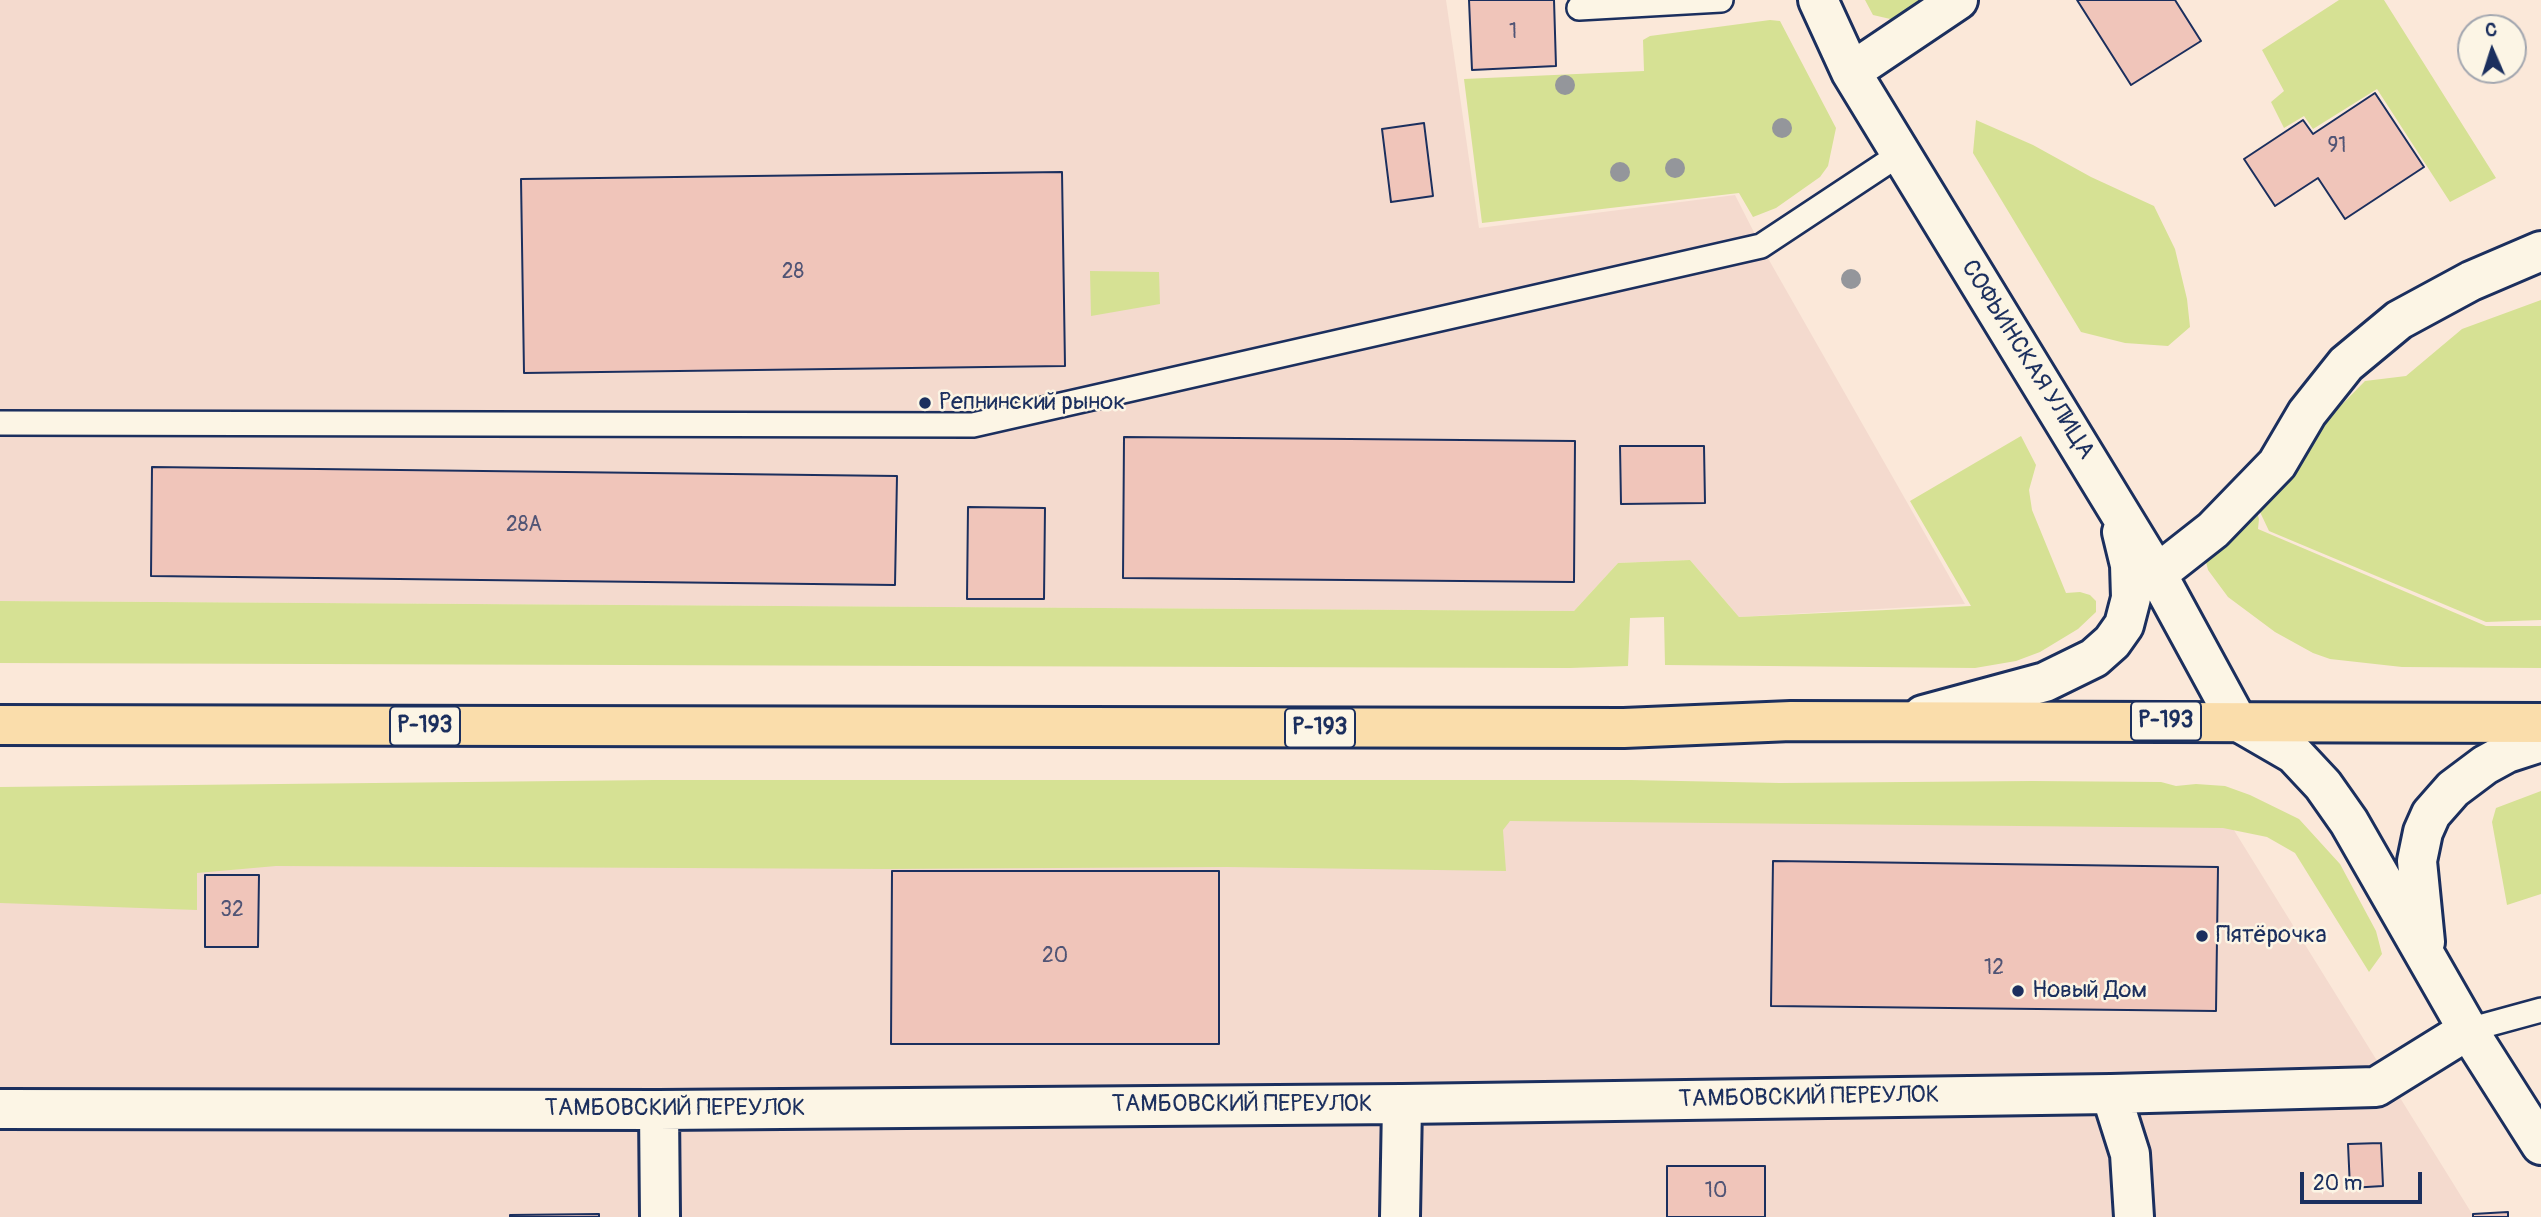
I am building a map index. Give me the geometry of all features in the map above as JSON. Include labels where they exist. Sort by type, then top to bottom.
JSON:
[{"type":"highway","name":"Р-193","points":[[0,725],[1623,728],[1791,721],[2541,723]]},
{"type":"street","name":"СОФЬИНСКАЯ УЛИЦА","points":[[1818,0],[1851,72],[2157,574],[2237,721]]},
{"type":"street","points":[[1851,72],[1958,0]]},
{"type":"street","points":[[2157,574],[2213,530],[2277,464],[2307,412],[2346,365],[2399,320],[2471,281],[2541,251]]},
{"type":"street","points":[[1896,722],[2045,682],[2094,658],[2119,633],[2131,598],[2130,565],[2116,514],[2096,472]]},
{"type":"street","points":[[2237,721],[2294,754],[2323,785],[2349,822],[2468,1030],[2541,1146]]},
{"type":"street","points":[[2428,962],[2417,861],[2423,832],[2431,814],[2453,789],[2485,765],[2507,753],[2541,742]]},
{"type":"street","name":"ТАМБОВСКИЙ ПЕРЕУЛОК","points":[[0,1109],[659,1110],[1402,1104],[2111,1094],[2376,1087],[2468,1030]]},
{"type":"street","points":[[2111,1094],[2130,1154],[2134,1217]]},
{"type":"street","points":[[1399,1217],[1402,1104]]},
{"type":"street","points":[[659,1110],[660,1217]]},
{"type":"lane","points":[[1578,8],[1721,0]]},
{"type":"lane","points":[[0,423],[973,425],[1761,246],[1899,154]]},
{"type":"lane","points":[[2468,1030],[2541,1010]]},
{"type":"shaded area","name":"Репнинский рынок","points":[[0,0],[1446,0],[1479,228],[1735,195],[1761,246],[1965,604],[1739,617],[1690,560],[1618,563],[1574,611],[0,601]]},
{"type":"shaded area","points":[[0,794],[2232,827],[2474,1217],[0,1217]]},
{"type":"green space","points":[[1865,0],[1936,0],[1899,21],[1873,15]]},
{"type":"green space","points":[[2339,0],[2384,0],[2496,178],[2450,202],[2377,89],[2313,129],[2304,116],[2284,128],[2271,102],[2284,91],[2262,50]]},
{"type":"green space","points":[[1770,20],[1780,21],[1836,128],[1828,166],[1820,177],[1776,208],[1753,217],[1739,193],[1482,223],[1464,79],[1644,71],[1643,40],[1650,36]]},
{"type":"green space","points":[[1976,120],[2033,145],[2091,177],[2154,206],[2175,249],[2187,299],[2190,327],[2168,346],[2125,343],[2081,332],[1973,153]]},
{"type":"green space","points":[[1090,271],[1159,272],[1160,304],[1091,316]]},
{"type":"green space","points":[[2541,300],[2541,620],[2486,622],[2269,531],[2260,512],[2309,438],[2365,381],[2406,376],[2462,329]]},
{"type":"green space","points":[[2021,436],[2036,465],[2029,490],[2032,510],[2066,593],[2080,592],[2090,595],[2096,601],[2096,612],[2078,629],[2040,652],[2016,661],[1975,668],[1665,665],[1664,617],[1630,618],[1628,666],[1570,668],[0,663],[0,601],[1574,611],[1618,563],[1690,560],[1739,617],[1971,606],[1910,501]]},
{"type":"green space","points":[[2254,503],[2259,519],[2258,529],[2486,626],[2541,626],[2541,668],[2402,667],[2330,659],[2313,653],[2275,632],[2228,597],[2208,570],[2206,562],[2209,552]]},
{"type":"green space","points":[[654,780],[1631,780],[1780,783],[2032,781],[2161,782],[2176,786],[2225,786],[2299,819],[2340,864],[2376,931],[2382,954],[2369,972],[2295,853],[2267,837],[2223,828],[1510,821],[1503,830],[1506,871],[1227,867],[887,869],[276,866],[197,873],[197,910],[0,903],[0,787]]},
{"type":"green space","points":[[2541,791],[2541,894],[2507,905],[2492,822],[2496,808]]},
{"type":"building","points":[[1469,0],[1554,0],[1556,66],[1472,70]]},
{"type":"building","points":[[2077,0],[2175,0],[2201,41],[2131,85]]},
{"type":"building","points":[[2375,93],[2424,167],[2345,219],[2318,178],[2275,206],[2244,159],[2303,120],[2313,134]]},
{"type":"building","points":[[1424,123],[1433,196],[1391,202],[1382,129]]},
{"type":"building","points":[[1062,172],[1065,366],[524,373],[521,179]]},
{"type":"building","points":[[1124,437],[1575,441],[1574,582],[1123,578]]},
{"type":"building","points":[[1620,446],[1704,446],[1705,503],[1621,504]]},
{"type":"building","points":[[152,467],[897,476],[895,585],[151,576]]},
{"type":"building","points":[[968,507],[1045,508],[1044,599],[967,599]]},
{"type":"building","points":[[1773,861],[2218,867],[2216,1011],[1771,1006]]},
{"type":"building","points":[[892,871],[1219,871],[1219,1044],[891,1044]]},
{"type":"building","points":[[205,875],[259,875],[258,947],[205,947]]},
{"type":"building","points":[[2381,1143],[2383,1186],[2350,1188],[2348,1144]]},
{"type":"building","points":[[1667,1166],[1765,1166],[1765,1217],[1667,1217]]},
{"type":"building","points":[[2508,1212],[2508,1217],[2473,1217],[2473,1214]]},
{"type":"building","points":[[599,1214],[599,1217],[510,1217],[510,1215]]},
{"type":"place","name":"Репнинский рынок","points":[[925,403]]},
{"type":"place","name":"Пятёрочка","points":[[2202,936]]},
{"type":"place","name":"Новый Дом","points":[[2018,991]]}]
